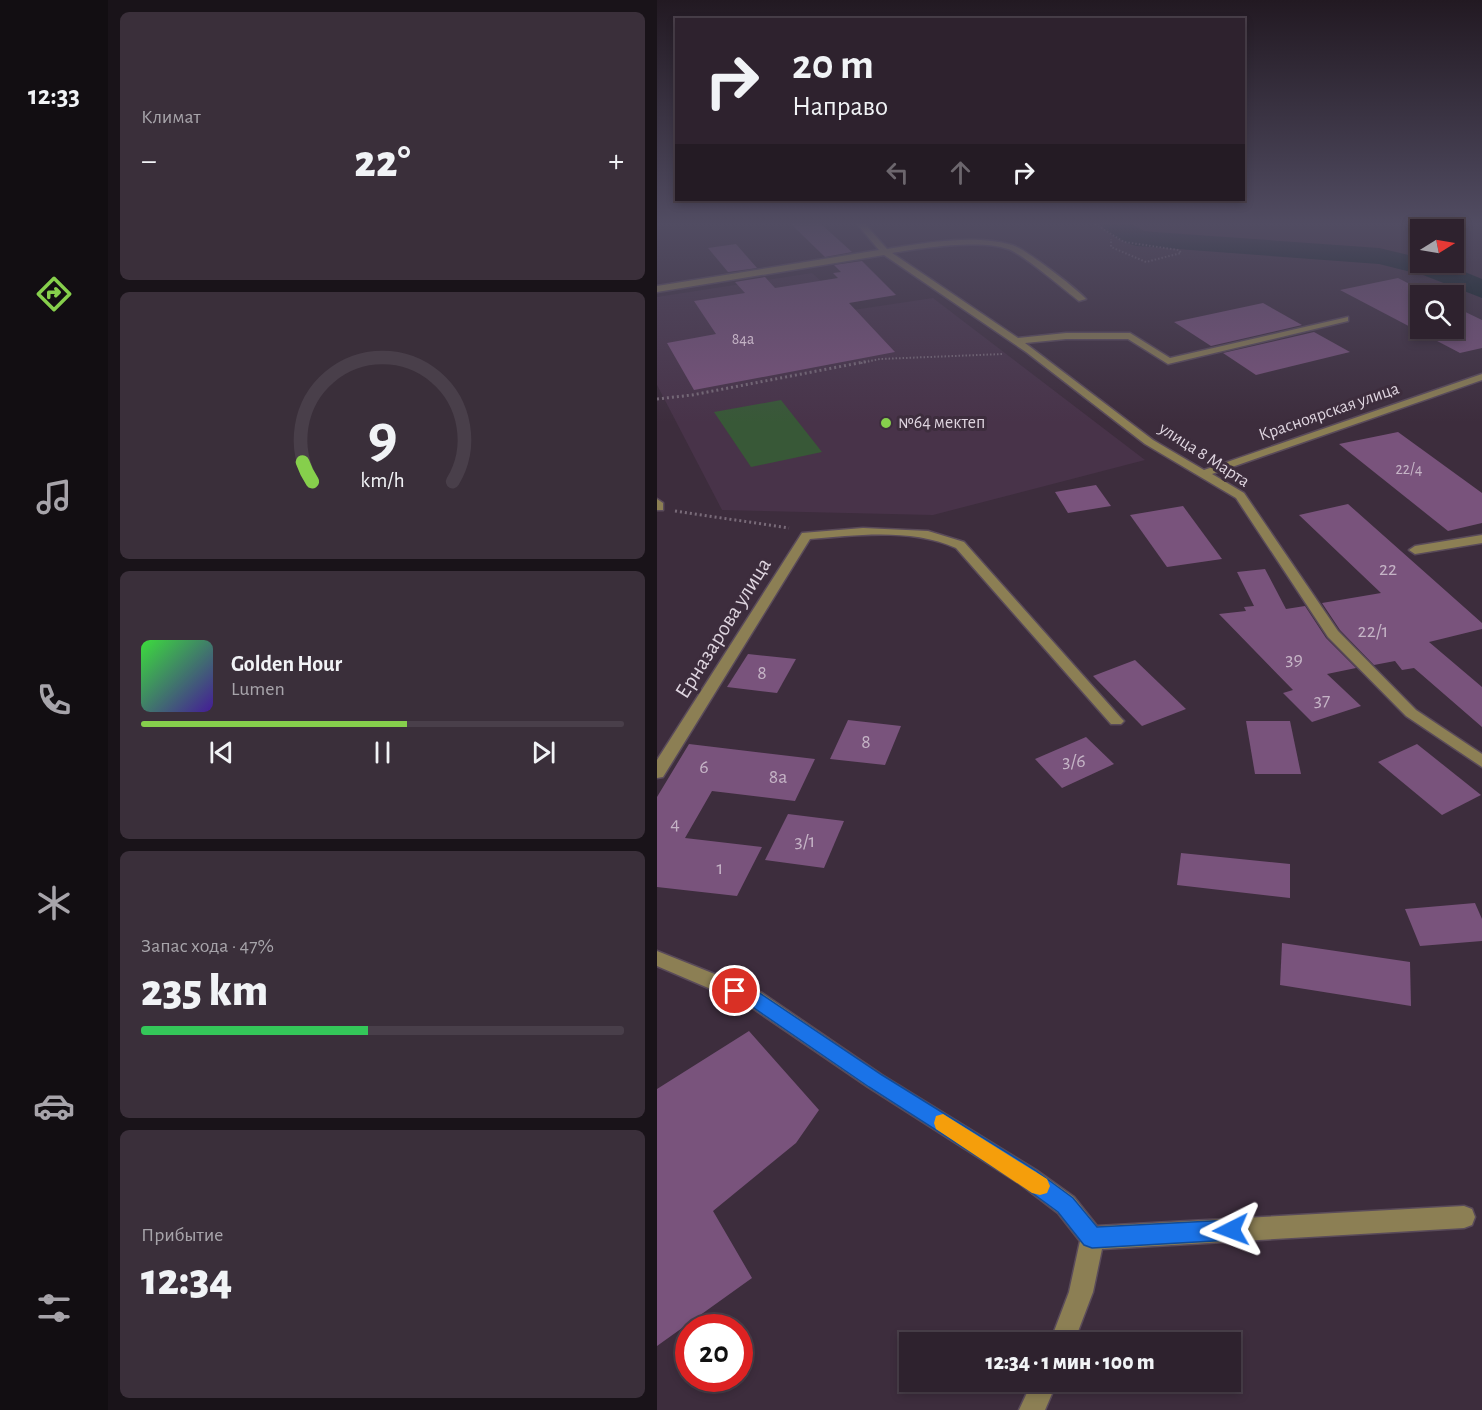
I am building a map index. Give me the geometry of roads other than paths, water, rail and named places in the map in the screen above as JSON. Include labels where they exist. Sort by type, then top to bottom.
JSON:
[{"type":"street","name":"улица 8 Марта","points":[[940,290],[1029,350],[1149,442],[1240,496],[1333,634],[1411,712],[1482,762]]},
{"type":"street","points":[[1069,290],[1081,299]]},
{"type":"street","points":[[1015,341],[1066,336],[1130,336],[1168,361],[1345,319]]},
{"type":"street","name":"Красноярская улица","points":[[1202,474],[1482,377]]},
{"type":"street","points":[[1467,382],[1482,389]]},
{"type":"street","name":"Ерназарова улица","points":[[657,773],[806,536],[847,532],[933,534],[949,538],[960,545],[1116,722]]},
{"type":"street","points":[[1415,550],[1482,539]]},
{"type":"street","points":[[657,958],[755,999],[875,1081],[1027,1177],[1066,1205],[1092,1238],[1088,1272],[1079,1305],[1067,1332]]},
{"type":"street","points":[[1092,1238],[1464,1217]]},
{"type":"street","points":[[1032,1410],[1040,1392]]},
{"type":"place","name":"№64 мектеп","points":[[886,423]]}]
